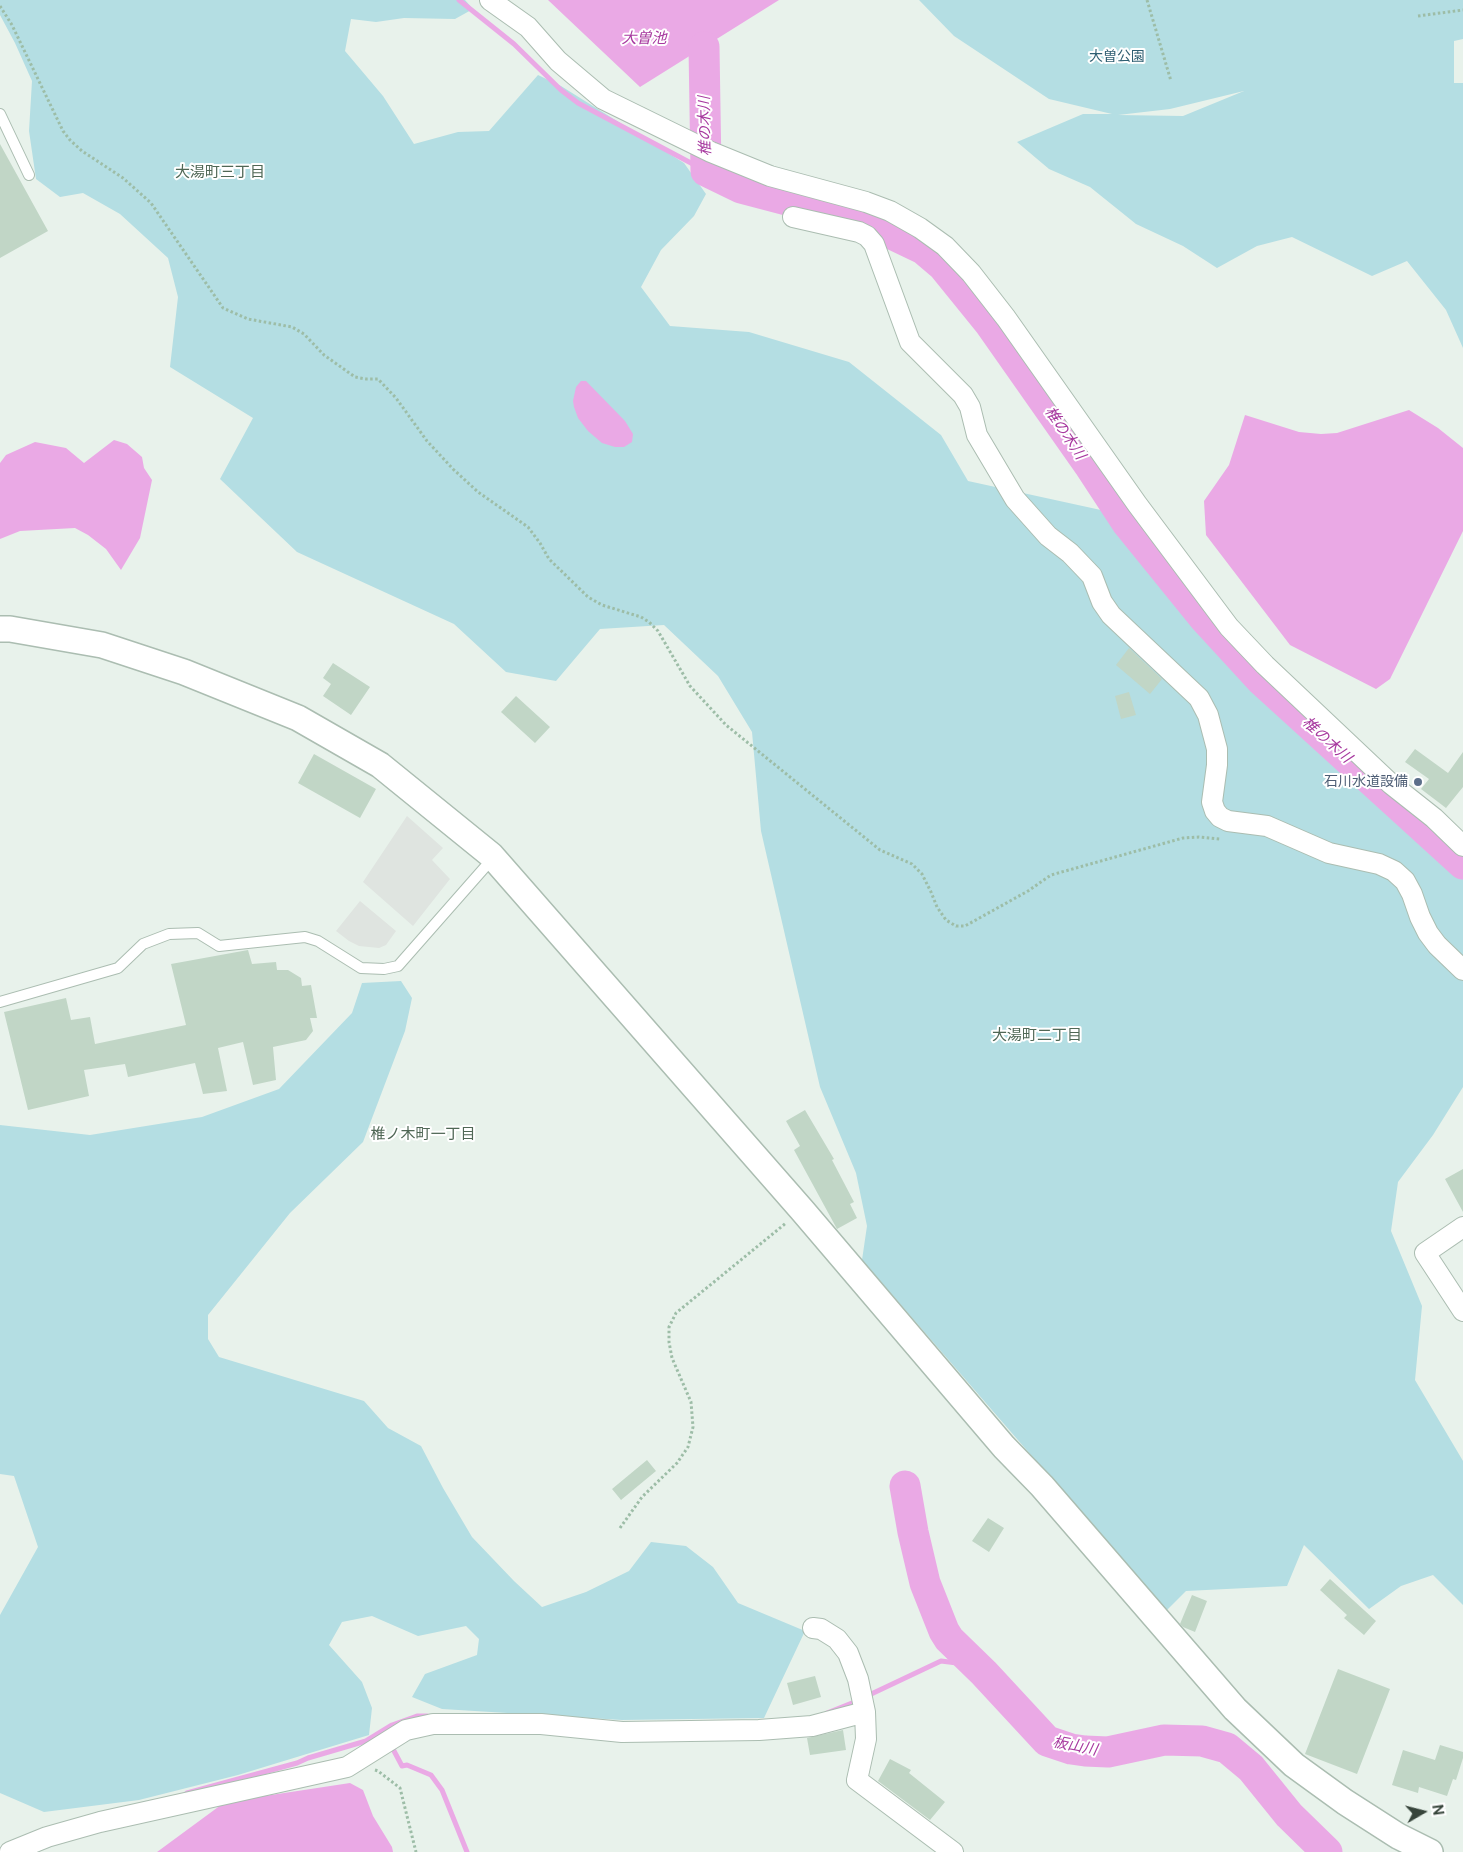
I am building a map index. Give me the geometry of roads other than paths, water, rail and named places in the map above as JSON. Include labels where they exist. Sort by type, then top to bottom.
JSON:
[{"type":"street","points":[[490,0],[528,27],[558,61],[603,99],[711,152],[770,176],[866,202],[890,212],[920,228],[944,246],[971,273],[996,304],[1137,504],[1168,542],[1230,627],[1265,665],[1391,784],[1434,818],[1463,846]]},
{"type":"street","points":[[793,217],[859,232],[874,244],[910,342],[962,395],[970,407],[977,435],[1015,499],[1048,536],[1088,571],[1102,602],[1112,615],[1152,656],[1199,698],[1208,714],[1217,749],[1217,766],[1212,802],[1220,817],[1228,822],[1267,826],[1329,853],[1379,864],[1394,871],[1405,881],[1428,934],[1437,946],[1463,970]]},
{"type":"street","points":[[0,629],[10,629],[102,645],[184,672],[298,718],[380,765],[493,858],[802,1210],[1004,1447],[1042,1486],[1235,1709],[1294,1765],[1345,1802],[1398,1836],[1430,1852]]},
{"type":"street","points":[[1463,1227],[1425,1253],[1463,1311]]},
{"type":"street","points":[[813,1628],[821,1629],[837,1639],[848,1653],[858,1679],[865,1712],[866,1739],[857,1780],[952,1852]]},
{"type":"street","points":[[10,1852],[47,1837],[100,1822],[347,1767],[406,1730],[433,1724],[541,1724],[622,1732],[759,1730],[812,1726],[865,1712]]},
{"type":"lane","points":[[0,114],[29,175]]},
{"type":"lane","points":[[0,1002],[118,968],[143,944],[169,934],[198,933],[219,946],[305,938],[318,941],[361,968],[384,969],[398,966],[493,858]]},
{"type":"water","name":"大曽池","points":[[548,0],[779,0],[640,87]]},
{"type":"water","points":[[581,381],[586,381],[625,421],[633,434],[632,442],[624,447],[615,447],[602,443],[588,431],[578,418],[573,401],[576,387]]},
{"type":"water","points":[[1409,410],[1438,428],[1463,448],[1463,531],[1390,679],[1376,689],[1290,645],[1206,535],[1204,501],[1229,465],[1245,415],[1299,432],[1321,434],[1337,433]]},
{"type":"water","points":[[114,440],[127,444],[142,457],[144,468],[152,480],[140,538],[121,570],[106,549],[75,528],[20,531],[0,539],[0,463],[6,455],[35,442],[66,448],[84,463]]},
{"type":"water","points":[[350,1783],[363,1790],[373,1816],[392,1847],[393,1852],[157,1852],[225,1802]]},
{"type":"waterway","points":[[459,0],[514,44],[561,90],[578,103],[706,171]]},
{"type":"waterway","name":"椎の木川","points":[[704,47],[706,171],[741,188],[840,214],[877,227],[923,249],[943,266],[990,324],[1089,465],[1127,523],[1204,618],[1261,680],[1463,864]]},
{"type":"waterway","name":"板山川","points":[[905,1486],[925,1583],[944,1631],[949,1639],[984,1673],[1047,1741],[1071,1749],[1108,1752],[1164,1740],[1202,1741],[1227,1748],[1251,1768],[1289,1815],[1327,1852]]},
{"type":"waterway","points":[[867,1696],[941,1661],[970,1667],[998,1690]]},
{"type":"waterway","points":[[827,1713],[857,1701]]},
{"type":"waterway","points":[[187,1793],[297,1763],[366,1741],[392,1725],[417,1716],[427,1716]]},
{"type":"waterway","points":[[393,1749],[402,1766],[407,1765],[431,1775],[442,1790],[467,1852]]},
{"type":"place","name":"石川水道設備","points":[[1418,782]]},
{"type":"district","name":"大湯町三丁目","points":[[220,172]]},
{"type":"district","name":"大湯町二丁目","points":[[1037,1035]]},
{"type":"district","name":"椎ノ木町一丁目","points":[[423,1134]]},
{"type":"park label","name":"大曽公園","points":[[1117,57]]}]
